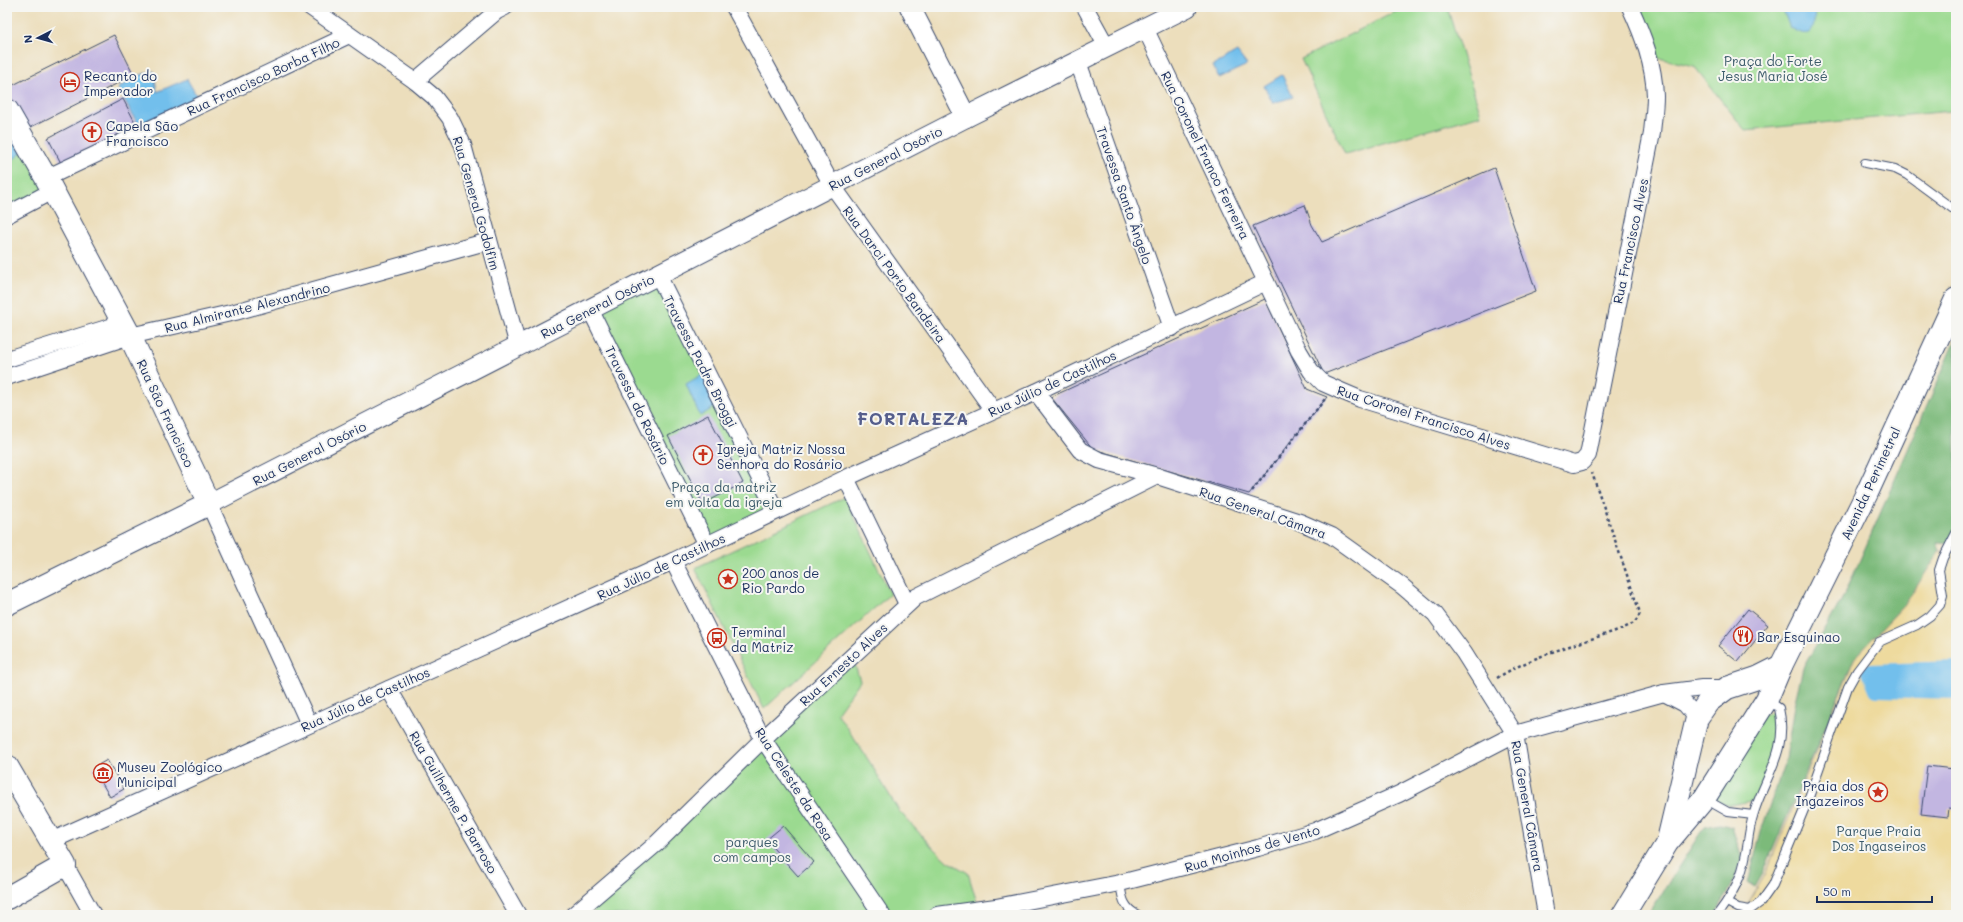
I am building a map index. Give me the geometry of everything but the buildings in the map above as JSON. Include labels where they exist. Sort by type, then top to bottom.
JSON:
[{"type":"main road","name":"Rua São Francisco","points":[[7,110],[49,184],[126,330],[209,504]]},
{"type":"main road","name":"Avenida Perimetral","points":[[1623,915],[1667,843],[1704,799],[1767,699],[1781,666],[1867,493],[1956,299]]},
{"type":"main road","name":"Rua General Osório","points":[[7,604],[209,504]]},
{"type":"main road","name":"Avenida Perimetral","points":[[1667,843],[1697,718],[1708,702],[1727,688],[1757,678],[1781,666]]},
{"type":"main road","points":[[1727,688],[1753,692],[1767,699]]},
{"type":"main road","points":[[7,766],[65,865],[7,898]]},
{"type":"main road","points":[[1683,779],[1692,795],[1704,799]]},
{"type":"street","name":"Rua General Godolfim","points":[[310,7],[415,81],[434,97],[450,118],[463,145],[518,346]]},
{"type":"street","points":[[415,81],[497,11],[504,7]]},
{"type":"street","name":"Rua Darci Porto Bandeira","points":[[734,7],[832,185],[993,410]]},
{"type":"street","points":[[910,7],[966,117]]},
{"type":"street","points":[[1085,7],[1107,47]]},
{"type":"street","name":"Rua General Osório","points":[[209,504],[832,185],[1187,7]]},
{"type":"street","name":"Rua Francisco Alves","points":[[1585,460],[1590,444],[1652,133],[1655,96],[1651,65],[1643,36],[1630,7]]},
{"type":"street","name":"Rua Coronel Franco Ferreira","points":[[1145,28],[1266,282]]},
{"type":"street","name":"Rua Francisco Borba Filho","points":[[7,214],[49,184],[349,35]]},
{"type":"street","name":"Travessa Santo Ângelo","points":[[1078,62],[1172,328]]},
{"type":"street","name":"Rua Almirante Alexandrino","points":[[7,359],[126,330],[235,312],[489,242]]},
{"type":"street","name":"Travessa Padre Broggi","points":[[658,275],[776,511]]},
{"type":"street","name":"Rua Coronel Francisco Alves","points":[[1266,282],[1299,351],[1311,372],[1323,383],[1360,399],[1569,463],[1578,463],[1585,460]]},
{"type":"street","name":"Rua Júlio de Castilhos","points":[[51,841],[673,561],[846,478],[993,410],[1036,392],[1266,282]]},
{"type":"street","name":"Travessa do Rosário","points":[[590,309],[707,545]]},
{"type":"street","name":"Rua Almirante Alexandrino","points":[[7,377],[126,330]]},
{"type":"street","name":"Rua General Câmara","points":[[1036,392],[1080,450],[1099,460],[1157,476],[1242,503],[1300,522],[1332,536],[1390,577],[1435,614],[1464,653],[1515,734],[1546,915]]},
{"type":"street","name":"Rua Ernesto Alves","points":[[573,915],[656,844],[763,739],[916,597],[1157,476]]},
{"type":"street","points":[[846,478],[907,604]]},
{"type":"street","name":"Rua São Francisco","points":[[209,504],[309,724]]},
{"type":"street","name":"Rua Celeste da Rosa","points":[[673,561],[763,739],[882,915]]},
{"type":"street","name":"Rua Moinhos de Vento","points":[[937,915],[996,907],[1120,883],[1186,868],[1315,832],[1399,794],[1515,734],[1664,693],[1702,688],[1727,688]]},
{"type":"street","name":"Rua Guilherme P. Barroso","points":[[389,689],[518,915]]},
{"type":"street","points":[[1664,693],[1685,704],[1697,718]]},
{"type":"street","points":[[65,865],[93,915]]},
{"type":"lane","points":[[1865,163],[1895,169],[1908,175],[1956,211]]},
{"type":"lane","points":[[1727,902],[1738,908],[1750,910],[1761,902],[1773,885],[1808,800],[1848,687],[1857,671],[1879,642],[1917,626],[1930,616],[1940,604],[1943,595],[1939,570],[1943,558],[1956,533]]},
{"type":"lane","points":[[1717,915],[1727,902],[1741,875],[1753,816],[1780,747],[1782,722],[1779,708],[1767,699]]},
{"type":"lane","points":[[1704,799],[1728,812],[1753,816]]},
{"type":"lane","points":[[1120,883],[1122,900],[1127,908],[1138,915]]},
{"type":"path","points":[[1242,503],[1334,388]]},
{"type":"path","points":[[1484,685],[1517,666],[1624,628],[1634,624],[1638,619],[1640,613],[1596,482],[1585,460]]},
{"type":"green space","points":[[1405,7],[1447,7],[1481,115],[1345,154],[1301,59]]},
{"type":"green space","name":"Praça do Forte Jesus Maria José","points":[[1634,7],[1956,7],[1956,101],[1951,111],[1745,130],[1694,66],[1654,57]]},
{"type":"green space","points":[[7,117],[48,190],[7,211]]},
{"type":"green space","name":"Praça da matriz em volta da igreja","points":[[657,276],[774,511],[707,544],[593,310]]},
{"type":"green space","points":[[1956,339],[1956,544],[1937,543],[1940,551],[1906,603],[1855,657],[1762,875],[1755,887],[1748,883],[1761,831],[1786,759],[1794,705],[1803,668],[1846,592]]},
{"type":"green space","points":[[845,497],[890,594],[764,709],[695,568]]},
{"type":"green space","points":[[853,659],[860,681],[837,713],[869,761],[899,811],[946,860],[968,873],[979,909],[933,915],[884,915],[765,740]]},
{"type":"green space","points":[[1775,712],[1777,724],[1776,746],[1770,768],[1757,800],[1729,805],[1712,799],[1763,715]]},
{"type":"green space","name":"parques com campos","points":[[763,744],[878,915],[597,915],[589,906]]},
{"type":"green space","points":[[1720,824],[1732,827],[1742,859],[1736,878],[1715,915],[1648,915],[1704,827]]},
{"type":"sand","name":"Praia dos Ingazeiros","points":[[1940,551],[1956,553],[1956,669],[1870,672],[1877,689],[1956,691],[1956,915],[1741,915],[1765,875],[1855,657],[1906,603]]},
{"type":"water","points":[[1782,7],[1815,7],[1812,30],[1809,33],[1804,33],[1790,28]]},
{"type":"water","points":[[1237,52],[1247,65],[1219,78],[1213,66]]},
{"type":"water","points":[[154,71],[157,92],[187,79],[199,100],[140,128],[118,88],[140,75]]},
{"type":"water","points":[[1282,75],[1293,97],[1273,103],[1264,86]]},
{"type":"water","points":[[13,135],[23,151],[7,165],[7,139]]},
{"type":"water","points":[[705,373],[720,404],[700,416],[686,384]]},
{"type":"water","points":[[1956,669],[1956,691],[1877,689],[1870,672]]},
{"type":"waterway","points":[[1956,669],[1870,672],[1877,689],[1956,691]]},
{"type":"place","name":"Recanto do Imperador","points":[[70,82]]},
{"type":"place","name":"Capela São Francisco","points":[[92,132]]},
{"type":"place","name":"Igreja Matriz Nossa Senhora do Rosário","points":[[703,455]]},
{"type":"place","name":"200 anos de Rio Pardo","points":[[728,579]]},
{"type":"place","name":"Bar Esquinao","points":[[1743,636]]},
{"type":"place","name":"Terminal da Matriz","points":[[717,638]]},
{"type":"place","name":"Museu Zoológico Municipal","points":[[103,773]]},
{"type":"place","name":"Praia dos Ingazeiros","points":[[1878,792]]},
{"type":"district","name":"FORTALEZA","points":[[913,418]]},
{"type":"park label","name":"Parque Praia Dos Ingaseiros","points":[[1879,838]]}]
